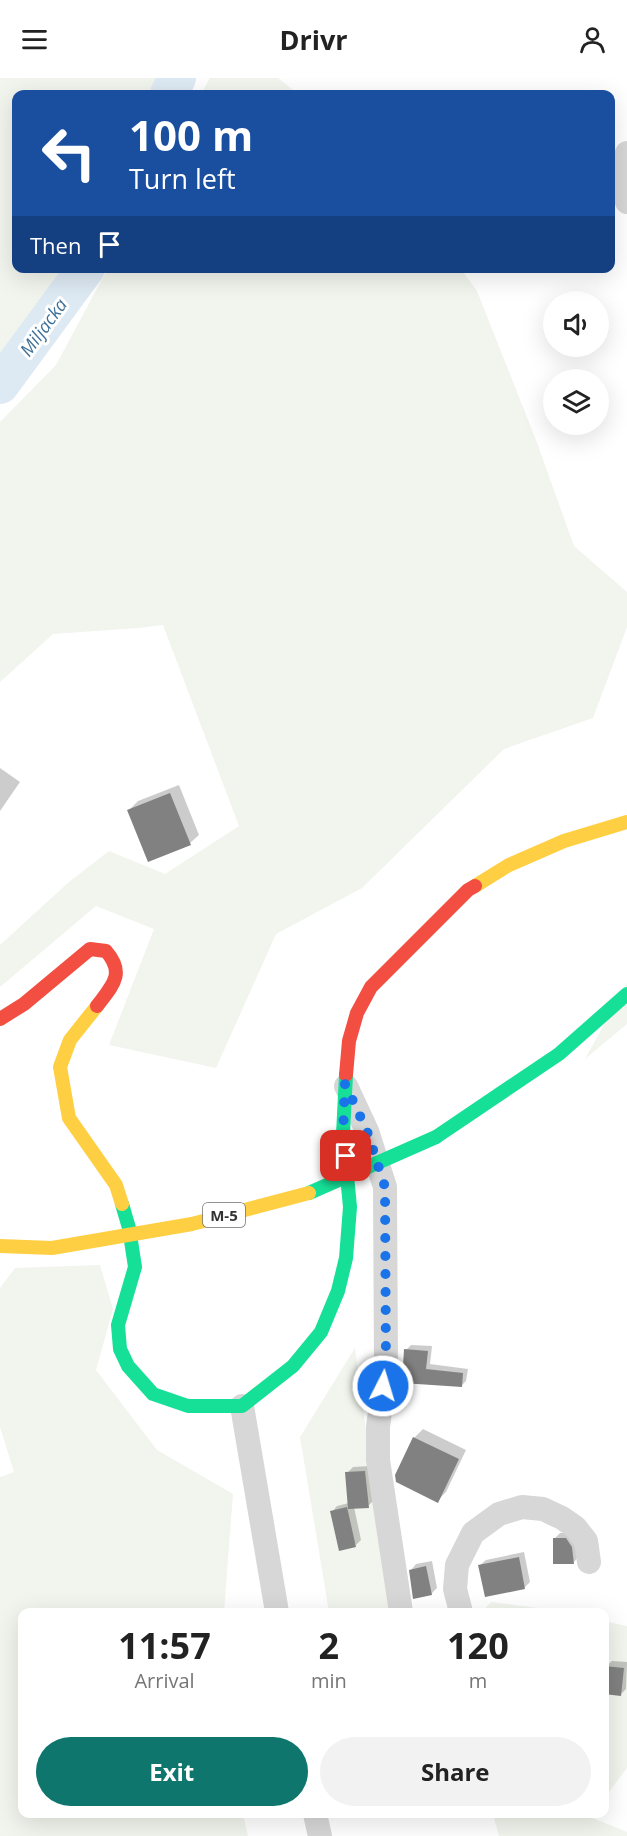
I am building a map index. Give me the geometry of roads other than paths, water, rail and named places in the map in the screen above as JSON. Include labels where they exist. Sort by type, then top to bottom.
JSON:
[{"type":"street","points":[[627,153],[623,161],[621,178],[622,190],[627,202]]},
{"type":"street","points":[[0,1019],[27,1001],[50,983],[73,960],[90,949],[106,951],[115,961],[117,974],[112,987],[70,1040],[60,1067],[69,1118],[116,1185],[129,1228],[135,1267],[118,1325],[120,1349],[128,1366],[153,1394],[188,1406],[242,1406],[293,1366],[321,1332],[338,1291],[346,1258],[350,1207],[343,1134],[349,1041],[357,1013],[372,987],[468,890],[509,865],[531,855],[627,822]]},
{"type":"street","name":"M-5","points":[[0,1246],[52,1248],[192,1224],[315,1191],[436,1137],[559,1054],[627,994]]},
{"type":"street","points":[[345,1084],[367,1131],[385,1187],[386,1366],[378,1427],[378,1460],[400,1608]]},
{"type":"street","points":[[242,1406],[276,1608]]},
{"type":"street","points":[[459,1608],[455,1589],[457,1565],[473,1533],[499,1514],[522,1506],[543,1509],[562,1518],[575,1527],[586,1541],[589,1562]]},
{"type":"street","points":[[316,1818],[320,1836]]},
{"type":"waterway","name":"Miljacka","points":[[171,90],[177,78]]},
{"type":"waterway","name":"Miljacka","points":[[0,385],[82,273]]}]
